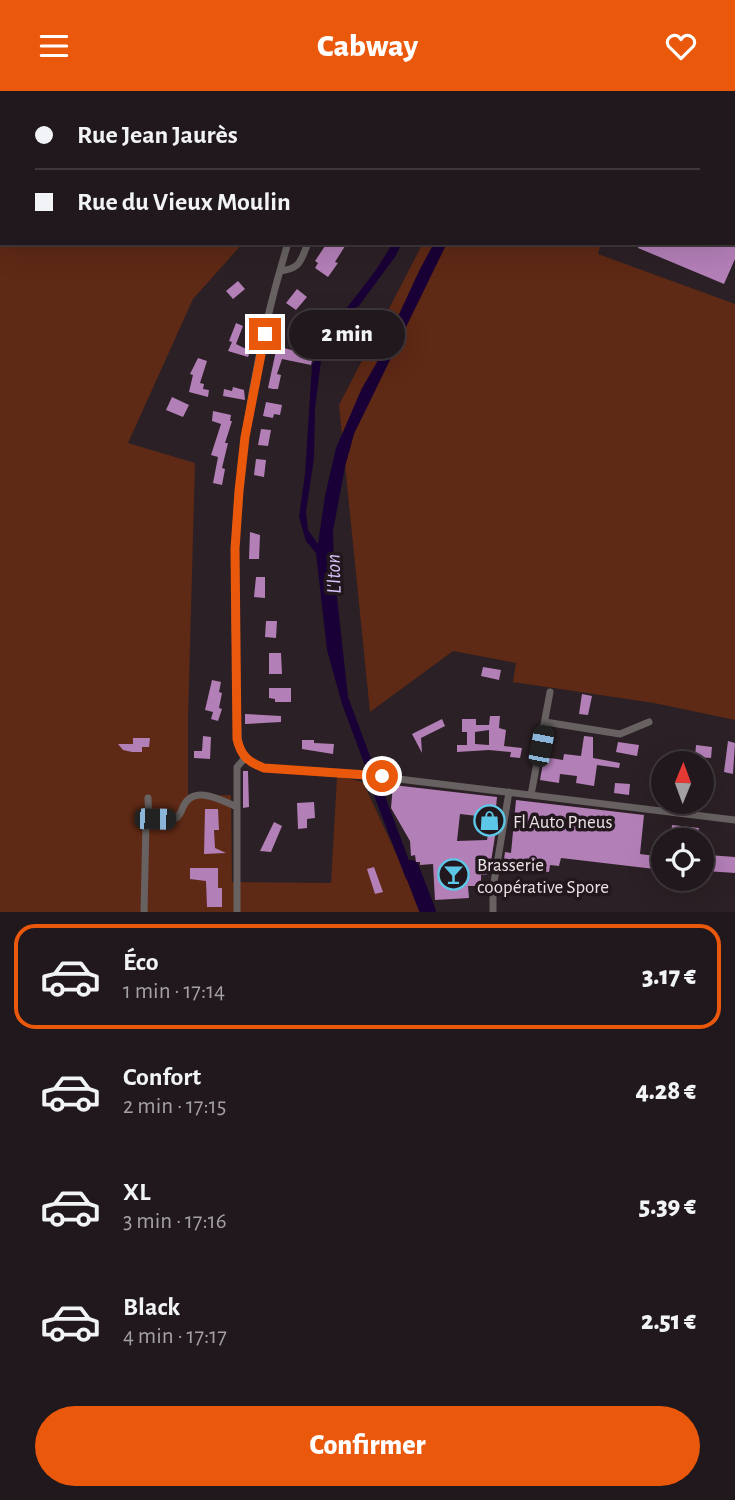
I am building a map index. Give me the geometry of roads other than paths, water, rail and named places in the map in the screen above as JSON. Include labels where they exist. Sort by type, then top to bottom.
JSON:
[{"type":"street","points":[[287,245],[269,311],[245,437],[239,491],[235,549],[237,739],[244,758],[264,768],[382,776],[735,820]]},
{"type":"street","points":[[280,271],[294,269],[301,263],[308,245]]},
{"type":"street","points":[[531,795],[550,692]]},
{"type":"street","points":[[545,722],[620,734],[649,722]]},
{"type":"street","points":[[237,912],[237,767],[244,758]]},
{"type":"street","points":[[493,912],[493,888],[509,792]]},
{"type":"street","points":[[149,821],[174,819],[179,816],[185,802],[195,795],[211,797],[237,807]]},
{"type":"street","points":[[144,912],[148,798]]},
{"type":"water","points":[[392,245],[401,245],[358,307],[337,328],[330,346],[322,355],[315,409],[314,458],[306,512],[308,530],[318,544],[336,448],[362,388],[433,245],[446,245],[354,434],[333,531],[334,570],[348,697],[376,772],[367,771],[342,704],[327,650],[316,553],[306,541],[299,517],[305,474],[312,365],[333,326]]},
{"type":"water","points":[[369,776],[378,777],[428,912],[420,912],[411,882],[406,879],[375,798]]},
{"type":"waterway","name":"L'Iton","points":[[411,868],[428,912]]},
{"type":"place","name":"Fl Auto Pneus","points":[[490,821]]},
{"type":"place","name":"Brasserie coopérative Spore","points":[[454,875]]}]
